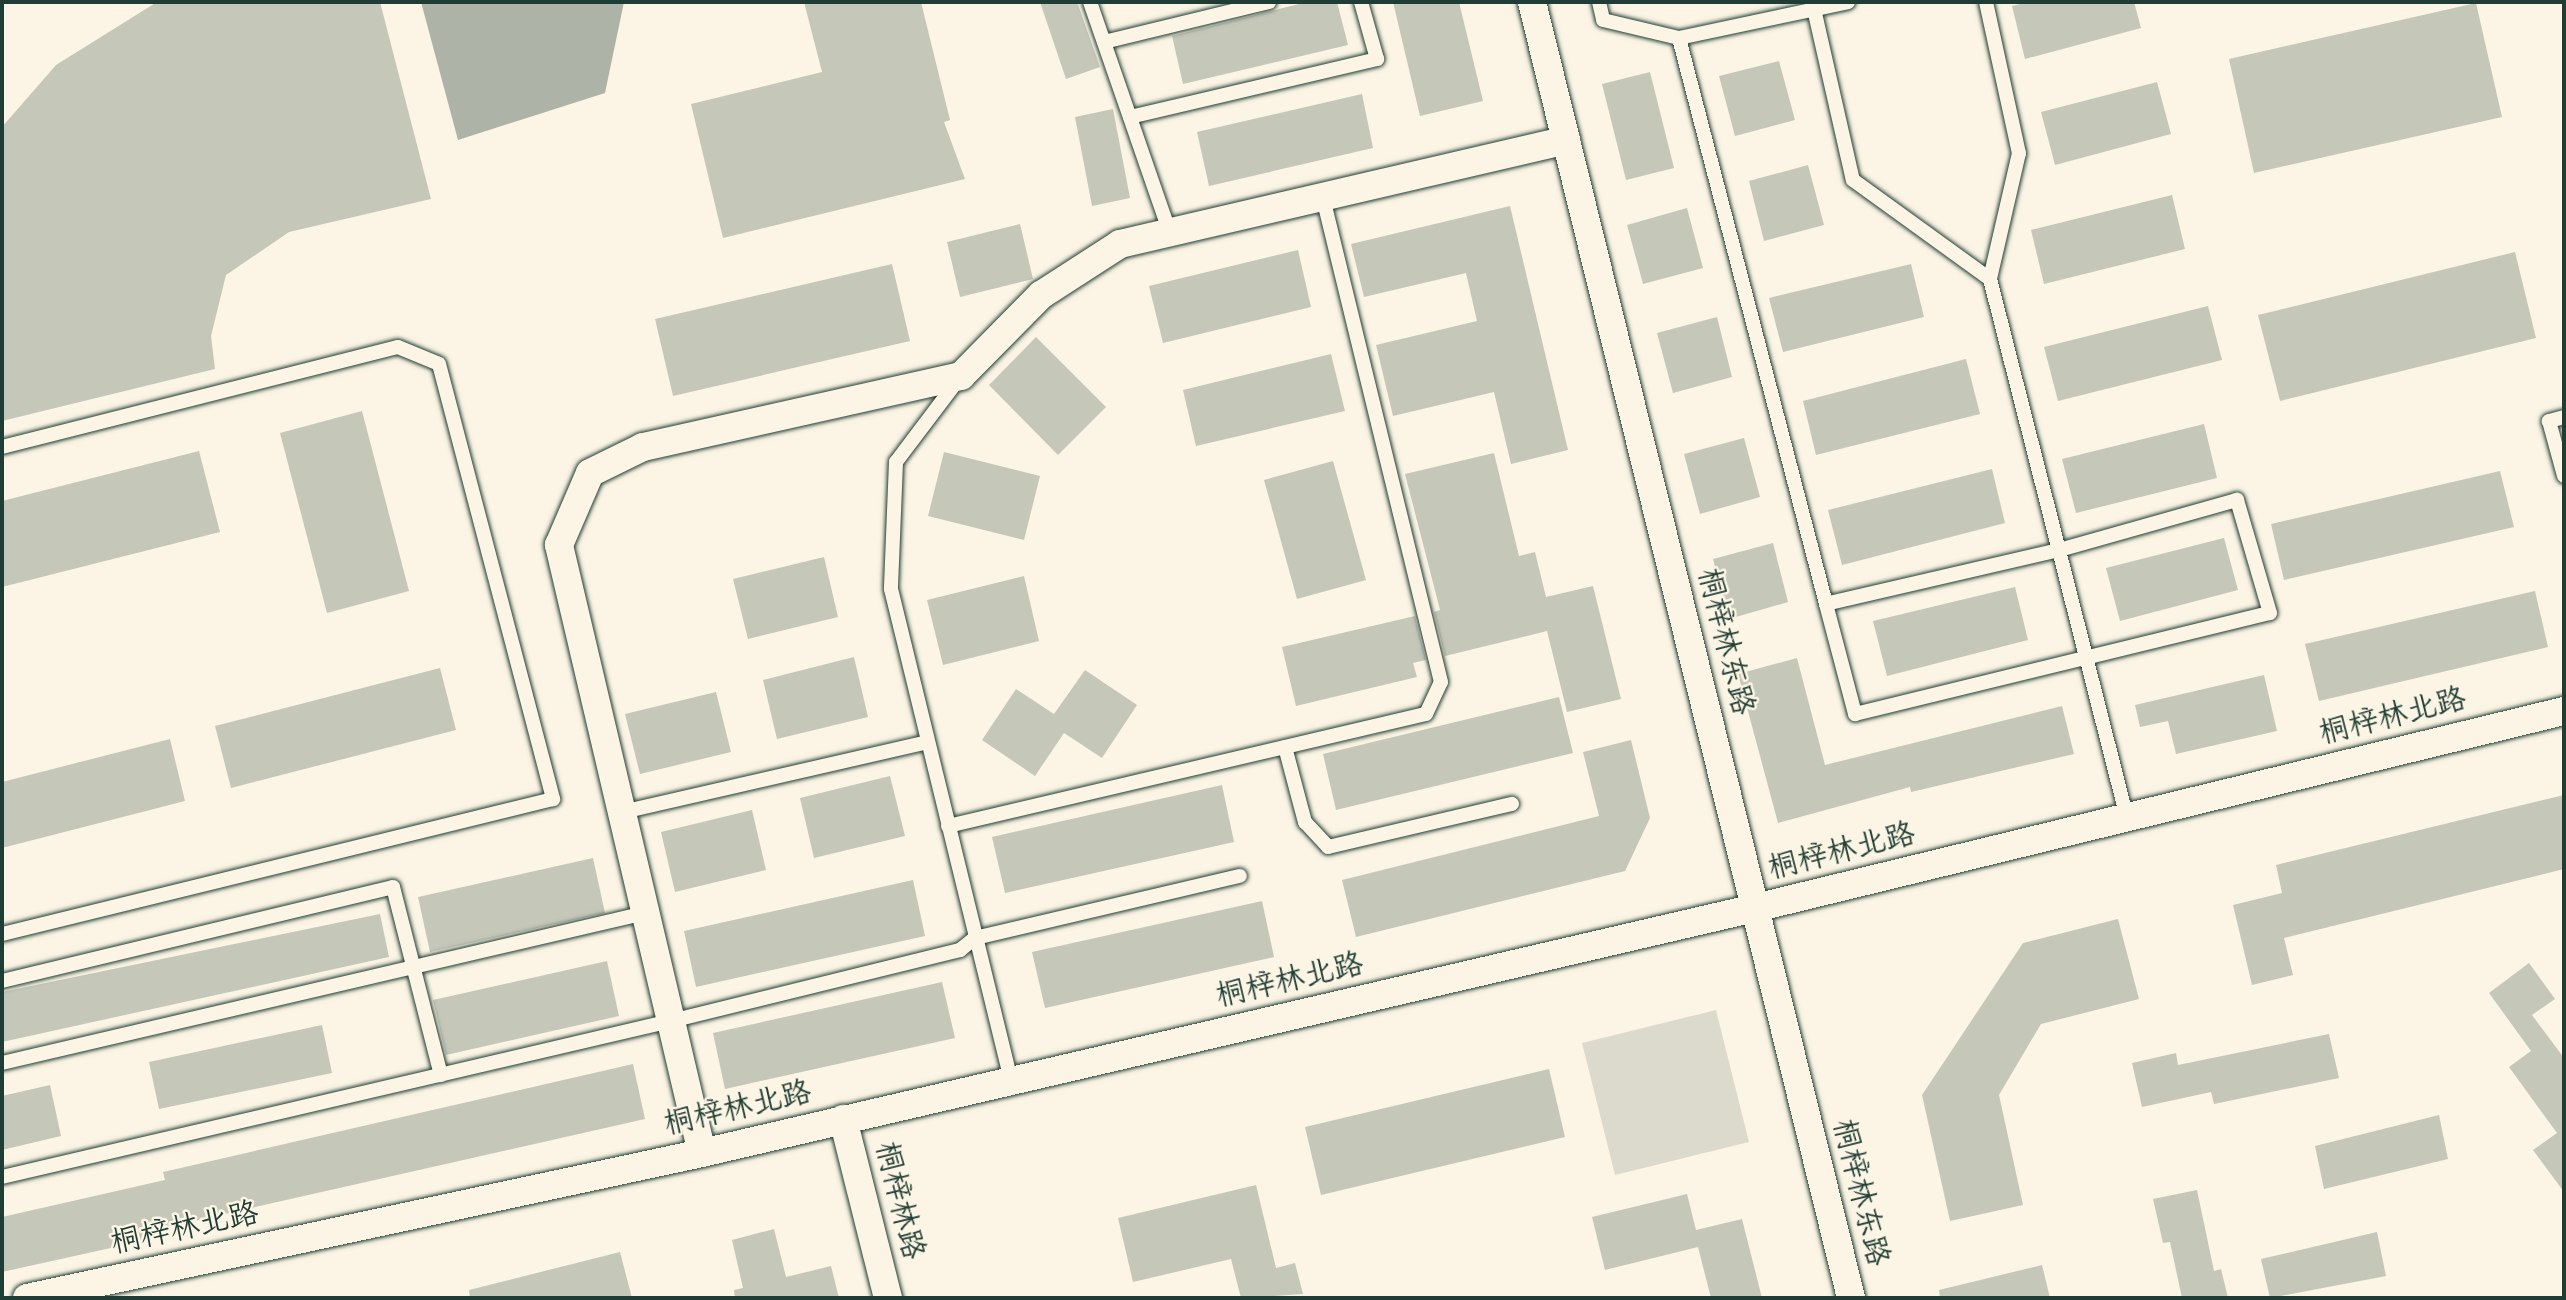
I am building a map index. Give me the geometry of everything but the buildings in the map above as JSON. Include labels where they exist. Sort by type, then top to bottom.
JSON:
[{"type":"street","name":"桐梓林东路","points":[[1532,2],[1851,1298]]},
{"type":"street","points":[[702,1153],[559,545],[590,472],[643,447],[961,376],[1041,295],[1120,244],[1566,140]]},
{"type":"street","name":"桐梓林北路","points":[[27,1298],[702,1153],[1755,908],[2564,711]]},
{"type":"street","name":"桐梓林路","points":[[843,1119],[888,1298]]},
{"type":"lane","points":[[1090,2],[1170,233]]},
{"type":"lane","points":[[1104,42],[1269,2]]},
{"type":"lane","points":[[1130,117],[1377,60],[1361,2]]},
{"type":"lane","points":[[1599,2],[1603,20],[1679,38],[1848,2]]},
{"type":"lane","points":[[1986,2],[2019,153],[1990,279],[2127,818]]},
{"type":"lane","points":[[1814,9],[1853,180],[1990,279]]},
{"type":"lane","points":[[1679,38],[1826,604],[1855,714],[2087,660],[2270,613],[2237,500],[2059,550],[1826,604]]},
{"type":"lane","points":[[948,827],[1426,714],[1441,682],[1323,197]]},
{"type":"lane","points":[[2,447],[398,347],[439,365],[553,799],[2,934]]},
{"type":"lane","points":[[961,376],[895,462],[891,589],[1011,1080]]},
{"type":"lane","points":[[2564,417],[2549,421],[2564,476]]},
{"type":"lane","points":[[622,812],[927,742]]},
{"type":"lane","points":[[1285,747],[1305,822],[1328,847],[1512,804]]},
{"type":"lane","points":[[2,1177],[671,1021],[960,950],[975,938],[1240,876]]},
{"type":"lane","points":[[2,981],[393,887],[441,1074]]},
{"type":"lane","points":[[2,1063],[645,913]]},
{"type":"shaded area","points":[[421,2],[624,2],[605,93],[458,140]]},
{"type":"shaded area","points":[[1716,1010],[1749,1142],[1615,1175],[1582,1043]]}]
